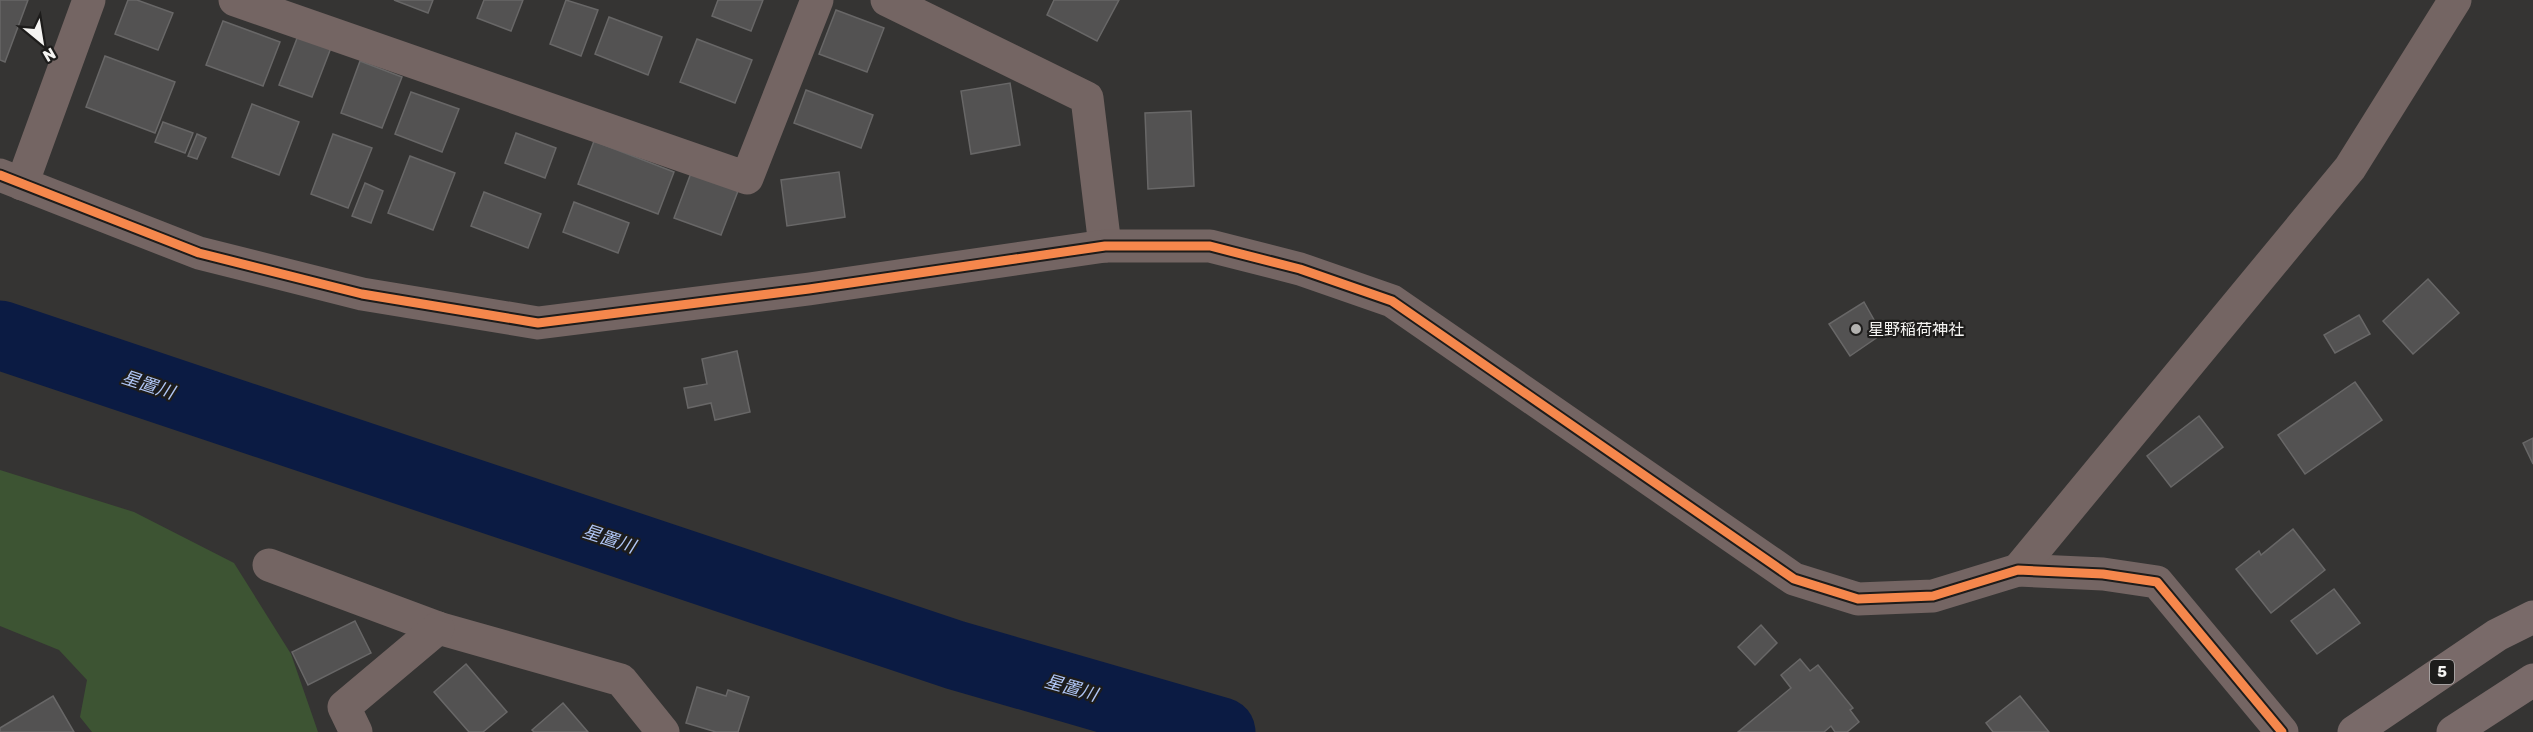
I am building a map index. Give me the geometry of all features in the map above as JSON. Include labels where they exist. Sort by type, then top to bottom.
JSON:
[{"type":"highway","name":"5","points":[[2354,732],[2497,635],[2533,617]]},
{"type":"highway","points":[[2453,732],[2533,680]]},
{"type":"street","points":[[88,0],[11,180],[199,253],[362,294],[538,323],[809,290],[1105,246],[1210,246],[1300,268],[1392,301],[1794,579],[1857,599],[1933,596],[2018,570],[2103,574],[2157,582],[2282,732]]},
{"type":"street","points":[[235,0],[747,178],[817,0]]},
{"type":"street","points":[[887,0],[1087,98],[1105,246]]},
{"type":"street","points":[[2018,570],[2350,168],[2455,0]]},
{"type":"street","points":[[269,565],[438,628],[621,680],[663,732]]},
{"type":"street","points":[[356,732],[344,707],[438,628]]},
{"type":"green space","points":[[0,470],[134,512],[234,563],[291,654],[318,732],[92,732],[80,717],[87,680],[59,650],[0,626]]},
{"type":"building","points":[[0,0],[28,0],[5,62],[0,60]]},
{"type":"building","points":[[128,0],[137,0],[173,13],[158,50],[115,34]]},
{"type":"building","points":[[394,0],[433,0],[428,13]]},
{"type":"building","points":[[484,0],[523,0],[511,31],[477,18]]},
{"type":"building","points":[[566,0],[598,10],[581,56],[550,44]]},
{"type":"building","points":[[718,0],[763,0],[751,31],[712,16]]},
{"type":"building","points":[[1054,0],[1119,0],[1097,41],[1047,15]]},
{"type":"building","points":[[836,10],[884,28],[867,72],[819,54]]},
{"type":"building","points":[[609,17],[662,37],[648,75],[595,54]]},
{"type":"building","points":[[223,21],[280,42],[263,86],[206,65]]},
{"type":"building","points":[[301,28],[334,40],[312,97],[279,85]]},
{"type":"building","points":[[697,39],[752,60],[735,103],[680,82]]},
{"type":"building","points":[[105,56],[175,82],[155,133],[86,107]]},
{"type":"building","points":[[360,61],[402,77],[382,128],[341,113]]},
{"type":"building","points":[[1010,83],[1020,145],[971,154],[961,91]]},
{"type":"building","points":[[806,90],[873,115],[861,148],[794,123]]},
{"type":"building","points":[[411,92],[459,109],[442,152],[395,134]]},
{"type":"building","points":[[252,104],[299,122],[279,175],[232,157]]},
{"type":"building","points":[[1191,111],[1194,186],[1148,189],[1145,113]]},
{"type":"building","points":[[163,122],[193,133],[185,153],[155,142]]},
{"type":"building","points":[[516,133],[556,148],[545,178],[505,163]]},
{"type":"building","points":[[197,134],[206,138],[197,159],[188,156]]},
{"type":"building","points":[[333,134],[372,148],[348,208],[311,194]]},
{"type":"building","points":[[594,141],[674,172],[658,214],[578,184]]},
{"type":"building","points":[[410,156],[455,173],[433,230],[388,213]]},
{"type":"building","points":[[839,172],[845,217],[787,226],[781,180]]},
{"type":"building","points":[[691,173],[738,191],[721,235],[674,218]]},
{"type":"building","points":[[365,183],[383,191],[371,223],[352,216]]},
{"type":"building","points":[[484,192],[541,214],[528,248],[471,226]]},
{"type":"building","points":[[574,202],[629,223],[618,253],[563,232]]},
{"type":"building","points":[[2428,279],[2459,313],[2413,354],[2383,321]]},
{"type":"building","name":"星野稲荷神社","points":[[1864,302],[1882,334],[1850,356],[1829,324]]},
{"type":"building","points":[[2359,315],[2370,334],[2335,353],[2324,335]]},
{"type":"building","points":[[737,351],[750,412],[715,420],[711,403],[688,408],[684,388],[707,384],[702,359]]},
{"type":"building","points":[[2355,382],[2382,420],[2305,474],[2278,435]]},
{"type":"building","points":[[2199,416],[2223,447],[2171,487],[2147,456]]},
{"type":"building","points":[[2533,438],[2533,464],[2523,443]]},
{"type":"building","points":[[2293,529],[2325,570],[2271,613],[2236,569],[2259,551],[2261,555]]},
{"type":"building","points":[[2334,589],[2360,623],[2317,654],[2291,621]]},
{"type":"building","points":[[355,621],[371,653],[308,685],[292,652]]},
{"type":"building","points":[[1761,625],[1777,643],[1755,665],[1738,647]]},
{"type":"building","points":[[1800,659],[1810,671],[1818,665],[1853,708],[1850,710],[1859,722],[1847,732],[1835,732],[1831,726],[1824,732],[1738,732],[1791,688],[1781,675]]},
{"type":"building","points":[[466,664],[507,712],[483,732],[469,732],[434,692]]},
{"type":"building","points":[[697,687],[726,696],[728,690],[749,697],[738,732],[716,732],[686,723]]},
{"type":"building","points":[[53,696],[74,732],[0,732],[0,728]]},
{"type":"building","points":[[2020,696],[2049,732],[1993,732],[1986,723]]},
{"type":"building","points":[[563,703],[588,732],[534,732],[532,730]]},
{"type":"waterway","name":"星置川","points":[[0,335],[955,655],[1221,732]]},
{"type":"cycle path","points":[[0,175],[199,253],[362,294],[538,323],[809,289],[1105,246],[1210,246],[1300,269],[1392,301],[1794,579],[1858,599],[1933,596],[2018,570],[2103,574],[2157,582],[2282,732]]},
{"type":"place","name":"星野稲荷神社","points":[[1856,329]]}]
